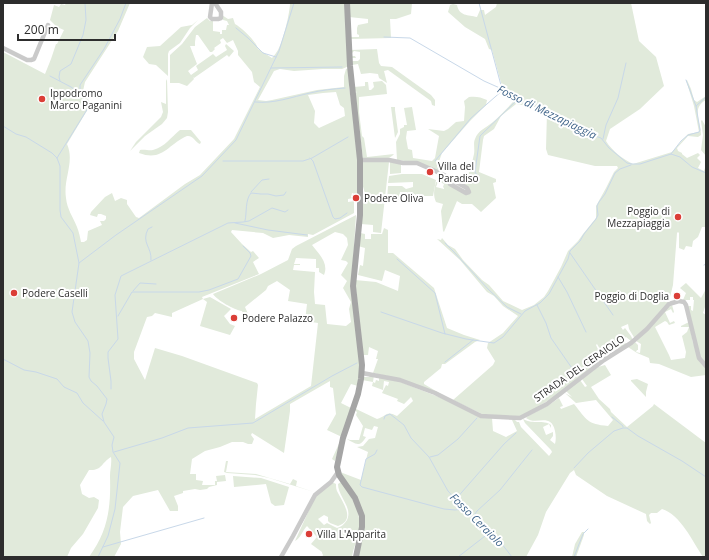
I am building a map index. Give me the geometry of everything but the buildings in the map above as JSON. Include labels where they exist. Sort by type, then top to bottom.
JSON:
[{"type":"main road","points":[[347,3],[350,66],[360,160],[360,215],[353,286],[361,350],[362,372],[358,394],[340,448],[337,465],[338,472],[352,493],[362,516],[362,528],[356,557]]},
{"type":"street","points":[[3,48],[27,60],[34,59],[48,25]]},
{"type":"street","points":[[360,160],[389,160],[404,163],[417,163],[438,172],[449,179]]},
{"type":"street","name":"STRADA DEL CERAIOLO","points":[[362,372],[400,380],[434,393],[481,416],[520,418],[548,404],[604,360],[634,341],[669,304],[679,301],[683,301],[686,305],[698,358],[706,366]]},
{"type":"street","points":[[281,557],[294,536],[315,495],[332,482],[338,472]]},
{"type":"green space","points":[[66,3],[130,3],[118,31],[85,82],[83,91],[91,104],[67,144],[70,157],[66,184],[67,202],[78,229],[81,242],[84,242],[87,240],[88,231],[102,225],[100,221],[104,221],[106,219],[106,216],[101,214],[98,214],[97,217],[90,215],[105,197],[112,193],[115,201],[121,198],[127,200],[127,204],[136,217],[139,218],[185,184],[200,175],[234,139],[260,87],[254,82],[252,72],[238,55],[238,51],[233,40],[227,43],[223,38],[220,40],[221,43],[214,48],[215,49],[212,52],[210,52],[198,35],[196,35],[195,46],[190,46],[197,64],[188,71],[191,75],[198,70],[196,66],[213,54],[216,57],[227,50],[225,46],[226,44],[234,51],[229,57],[227,55],[194,78],[193,77],[194,79],[187,86],[179,83],[170,83],[170,55],[182,44],[195,27],[207,18],[210,21],[213,21],[213,31],[220,32],[220,34],[222,34],[222,30],[226,30],[227,25],[229,25],[227,21],[223,20],[222,15],[228,19],[233,18],[235,24],[248,35],[258,49],[272,58],[278,50],[282,40],[288,20],[290,3],[346,3],[349,66],[342,69],[294,71],[280,69],[274,71],[258,100],[266,101],[317,90],[344,87],[344,76],[346,69],[349,68],[349,87],[358,147],[358,195],[352,193],[351,197],[353,198],[348,199],[348,202],[354,201],[354,213],[313,235],[308,234],[308,237],[289,235],[273,238],[263,233],[232,230],[231,232],[242,244],[251,252],[253,251],[259,258],[253,262],[259,274],[202,297],[203,299],[172,313],[172,317],[155,313],[152,316],[147,317],[134,352],[134,359],[145,380],[155,348],[257,383],[255,419],[311,386],[318,323],[305,321],[307,304],[288,301],[290,290],[277,281],[268,286],[266,290],[245,307],[249,316],[226,304],[213,294],[261,274],[288,260],[292,249],[296,246],[356,215],[353,263],[361,363],[358,386],[351,384],[341,403],[351,408],[335,461],[332,459],[342,437],[327,430],[336,414],[333,388],[330,387],[330,381],[290,404],[284,453],[252,433],[251,435],[254,439],[252,444],[232,442],[205,451],[192,459],[190,474],[196,474],[196,480],[203,481],[202,485],[215,485],[215,481],[217,481],[216,476],[225,475],[226,481],[217,482],[217,485],[207,489],[183,491],[183,493],[174,496],[178,506],[178,511],[170,511],[158,490],[133,496],[123,507],[120,532],[121,544],[114,557],[89,557],[100,538],[107,519],[110,498],[111,457],[99,468],[89,470],[80,485],[82,494],[89,498],[94,497],[99,500],[98,508],[83,534],[71,548],[67,557],[3,557],[3,52],[45,74],[56,44],[64,30],[57,27],[50,20],[54,5],[59,7],[61,4],[65,5]],"holes":[[[336,92],[340,105],[344,108],[345,116],[319,128],[314,123],[315,111],[308,95]],[[335,232],[343,234],[347,238],[348,245],[341,260],[348,263],[341,275],[347,281],[343,288],[351,302],[349,309],[351,322],[346,326],[327,324],[325,305],[315,304],[315,272],[293,270],[294,265],[300,265],[294,264],[296,258],[316,259],[316,268],[319,268],[319,272],[324,275],[324,263],[312,245]]]},
{"type":"green space","points":[[349,3],[412,3],[411,14],[396,19],[390,19],[391,38],[350,39],[350,37],[359,37],[357,34],[358,25],[368,23],[368,19],[349,17]]},
{"type":"green space","points":[[497,3],[631,3],[639,41],[656,57],[664,86],[640,109],[610,129],[606,141],[611,148],[625,160],[633,164],[672,152],[688,134],[699,132],[694,106],[686,80],[691,89],[694,100],[697,102],[706,96],[706,100],[701,103],[698,111],[701,135],[698,137],[688,136],[677,148],[678,151],[687,158],[698,153],[700,155],[697,158],[701,162],[698,168],[704,171],[706,165],[706,227],[702,227],[698,237],[693,241],[692,247],[686,246],[684,250],[679,248],[679,233],[677,233],[673,285],[670,297],[663,290],[661,291],[670,300],[669,302],[635,339],[629,329],[628,324],[621,327],[623,330],[625,328],[633,340],[631,341],[626,337],[623,340],[627,345],[619,348],[616,343],[604,350],[607,354],[604,356],[597,344],[596,345],[602,360],[556,396],[522,416],[516,417],[482,414],[453,400],[493,365],[495,361],[487,348],[488,343],[503,333],[518,316],[503,306],[494,296],[487,292],[460,260],[437,239],[441,240],[442,238],[448,245],[455,249],[463,260],[503,301],[522,310],[534,305],[544,297],[568,251],[596,218],[596,206],[614,172],[618,168],[617,166],[595,166],[548,155],[546,149],[547,112],[534,107],[516,104],[501,116],[494,129],[484,136],[483,140],[479,172],[496,179],[496,182],[493,183],[496,198],[481,212],[472,204],[462,204],[457,201],[444,232],[443,231],[441,211],[443,204],[436,202],[435,200],[434,192],[436,182],[438,182],[436,187],[444,189],[444,184],[440,182],[447,179],[448,183],[470,193],[448,177],[448,175],[464,184],[472,162],[476,136],[515,100],[503,90],[492,50],[489,49],[485,39],[465,27],[448,12],[450,5],[453,4],[457,5],[458,9],[462,13],[477,17],[480,10],[484,10],[485,15],[496,7]]},
{"type":"green space","points":[[198,20],[190,28],[180,43],[169,51],[168,76],[156,65],[149,64],[143,57],[147,47],[160,46],[181,27],[192,25]]},
{"type":"green space","points":[[377,49],[379,63],[381,66],[392,67],[431,95],[435,100],[435,106],[432,105],[431,101],[388,70],[384,71],[387,83],[379,78],[378,74],[361,74],[358,64],[352,65],[351,62],[358,61],[360,59],[360,52],[354,51],[352,56],[355,56],[356,58],[351,58],[351,50]]},
{"type":"green space","points":[[167,79],[167,118],[162,124],[145,136],[130,151],[136,142],[161,117],[163,112],[161,102],[166,104]]},
{"type":"green space","points":[[382,81],[386,85],[387,94],[359,97],[362,136],[364,138],[367,157],[394,154],[391,157],[384,159],[363,159],[355,93],[357,92],[354,91],[354,87],[365,86],[365,82],[368,82],[369,90],[371,90],[374,87],[373,82]]},
{"type":"green space","points":[[469,97],[478,97],[487,100],[486,105],[442,153],[437,167],[446,175],[421,163],[397,160],[396,142],[400,134],[400,129],[404,127],[404,125],[407,125],[404,108],[412,107],[416,130],[407,131],[406,138],[408,149],[412,150],[413,158],[432,161],[435,158],[439,136],[428,129],[444,131],[456,122],[464,121],[464,101]]},
{"type":"green space","points":[[391,107],[395,107],[398,132],[395,138]]},
{"type":"green space","points":[[702,120],[706,127],[706,156],[701,150],[703,135]]},
{"type":"green space","points":[[180,130],[191,130],[201,142],[200,144],[191,137],[187,136],[180,139],[160,154],[147,155],[139,153],[140,150],[151,150],[161,147]]},
{"type":"green space","points":[[362,161],[389,162],[381,233],[373,232],[373,225],[361,224],[363,196],[366,197],[362,183]]},
{"type":"green space","points":[[390,162],[401,164],[401,173],[390,174]]},
{"type":"green space","points":[[402,174],[422,174],[436,180],[433,196],[408,196],[407,192],[400,192],[399,200],[387,200],[388,186],[402,186],[406,189],[413,187],[413,182],[388,183],[389,176]]},
{"type":"green space","points":[[384,228],[388,230],[388,253],[393,253],[434,288],[447,328],[480,340],[445,364],[442,364],[441,368],[424,382],[424,384],[446,397],[401,379],[373,373],[378,359],[376,359],[378,351],[369,347],[368,355],[363,355],[355,280],[376,282],[398,291],[400,276],[385,270],[382,281],[358,275],[360,265],[363,266],[365,248],[358,246],[360,233],[365,234],[365,239],[371,239],[371,234],[382,234]]},
{"type":"green space","points":[[686,283],[701,298],[706,289],[706,304],[703,313],[706,315],[706,365],[700,358],[688,306],[691,306],[691,310],[693,311],[693,297],[690,297],[690,300],[683,300],[686,293],[680,288]]},
{"type":"green space","points":[[210,297],[231,309],[224,316],[230,324],[235,326],[230,335],[200,326],[207,302],[203,299]]},
{"type":"green space","points":[[672,305],[673,313],[671,309],[665,312],[670,323],[674,321],[675,323],[669,325],[665,321],[655,327],[671,360],[685,358],[686,352],[682,336],[687,332],[689,327],[681,326],[689,322],[693,343],[706,367],[706,375],[691,377],[659,364],[650,363],[649,358],[637,353],[628,347],[635,342],[638,345],[638,350],[636,352],[640,353],[641,344],[636,341],[666,309]]},
{"type":"green space","points":[[605,365],[611,375],[591,387],[599,399],[627,427],[654,404],[706,443],[706,557],[703,557],[686,529],[675,516],[669,512],[662,509],[657,513],[651,513],[649,515],[650,524],[647,521],[646,514],[607,496],[576,475],[574,470],[570,473],[546,512],[538,535],[526,557],[357,557],[364,525],[340,472],[361,480],[368,452],[357,447],[363,446],[369,439],[375,438],[378,427],[374,426],[372,430],[365,428],[363,436],[366,437],[359,444],[345,438],[350,440],[359,440],[363,426],[356,415],[357,412],[354,408],[377,419],[388,414],[397,416],[413,401],[411,397],[404,404],[397,401],[398,399],[382,393],[386,385],[388,386],[389,382],[384,381],[383,390],[372,386],[373,382],[375,383],[376,380],[379,381],[379,376],[393,379],[492,418],[493,431],[506,437],[517,431],[512,420],[515,420],[519,422],[521,427],[549,456],[552,452],[551,450],[523,419],[531,422],[545,422],[548,423],[551,425],[551,428],[549,424],[543,427],[546,435],[553,432],[553,436],[550,440],[555,444],[555,431],[550,422],[534,421],[526,418],[559,398],[563,406],[560,407],[561,409],[574,404],[591,422],[608,426],[613,420],[596,400],[576,403],[565,393],[572,397],[566,391],[580,380],[585,387],[587,386],[582,379],[598,367]]},
{"type":"green space","points":[[374,375],[373,382],[362,380],[364,377]]},
{"type":"green space","points":[[637,379],[648,384],[646,397],[631,381]]},
{"type":"green space","points":[[226,461],[228,461],[226,472],[256,474],[290,484],[293,479],[297,481],[296,486],[314,492],[269,478],[224,472]]},
{"type":"green space","points":[[233,476],[261,478],[289,487],[284,505],[275,506],[271,503],[266,484],[234,487]]},
{"type":"green space","points":[[332,482],[336,484],[337,491],[347,511],[346,520],[338,526],[330,523],[328,521],[328,517],[324,515],[318,519],[324,525],[327,523],[337,528],[342,526],[347,520],[348,511],[347,506],[340,493],[338,484],[341,482],[352,498],[359,517],[358,533],[352,557],[322,557],[322,552],[311,544],[317,537],[307,526],[299,538],[295,541],[315,497]]},
{"type":"green space","points":[[582,532],[584,532],[584,535],[576,557],[572,557],[575,544]]},
{"type":"waterway","points":[[60,81],[60,71],[71,64],[83,35],[86,20],[85,3]]},
{"type":"waterway","points":[[57,158],[88,108],[87,103],[80,93],[80,85],[104,49],[120,19],[126,3]]},
{"type":"waterway","points":[[79,263],[116,235],[202,176],[236,140],[279,51],[294,3]]},
{"type":"waterway","points":[[479,3],[502,89]]},
{"type":"waterway","points":[[236,28],[263,53],[276,57]]},
{"type":"waterway","name":"Fosso di Mezzapiaggia","points":[[384,37],[410,38],[484,81],[502,89],[517,100],[551,111],[580,126],[592,135],[601,138],[609,148],[627,163],[640,164],[671,154],[680,157],[692,167],[706,173]]},
{"type":"waterway","points":[[603,139],[606,125],[618,98],[626,63]]},
{"type":"waterway","points":[[271,68],[342,67]]},
{"type":"waterway","points":[[50,76],[79,93]]},
{"type":"waterway","points":[[686,80],[696,106]]},
{"type":"waterway","points":[[255,102],[276,101],[319,91],[345,88]]},
{"type":"waterway","points":[[435,161],[471,118],[503,90]]},
{"type":"waterway","points":[[671,154],[681,141],[688,135],[699,132],[700,130],[696,106],[706,97]]},
{"type":"waterway","points":[[477,175],[475,172],[480,136],[517,100]]},
{"type":"waterway","points":[[3,126],[16,134],[26,137],[52,153],[57,158],[60,166],[61,217],[73,233],[79,263],[72,312],[75,322],[88,341],[90,353],[89,377],[107,399],[102,414],[104,422],[114,437],[112,445],[113,452],[120,463],[115,509],[108,536],[98,557]]},
{"type":"waterway","points":[[223,161],[303,161],[312,158],[348,137]]},
{"type":"waterway","points":[[310,158],[313,161],[333,217],[335,219],[340,218],[347,213]]},
{"type":"waterway","points":[[381,312],[442,333],[466,339],[494,343],[503,337],[525,311],[540,303],[549,294],[568,259],[570,251],[580,241],[596,219],[598,215],[597,206],[605,194],[615,173],[620,169],[631,165]]},
{"type":"waterway","points":[[251,192],[262,180],[269,179]]},
{"type":"waterway","points":[[245,221],[247,203],[251,193],[276,196],[284,195],[286,192]]},
{"type":"waterway","points":[[111,389],[108,352],[118,339],[115,295],[121,276],[228,223],[249,221],[272,208],[285,212],[288,210]]},
{"type":"waterway","points":[[235,223],[268,230],[307,235]]},
{"type":"waterway","points":[[151,260],[146,242],[146,234],[148,229],[152,227]]},
{"type":"waterway","points":[[445,243],[507,307],[521,314]]},
{"type":"waterway","points":[[118,316],[132,292],[199,292],[209,290],[238,279],[251,256],[243,246]]},
{"type":"waterway","points":[[570,253],[613,315]]},
{"type":"waterway","points":[[397,259],[435,293],[445,334]]},
{"type":"waterway","points":[[558,277],[567,292],[586,332]]},
{"type":"waterway","points":[[133,291],[140,283],[156,284]]},
{"type":"waterway","points":[[537,305],[546,323],[551,338],[576,374]]},
{"type":"waterway","points":[[445,362],[473,340]]},
{"type":"waterway","points":[[3,359],[24,370],[36,372],[57,379],[64,387],[77,393],[83,403],[103,421]]},
{"type":"waterway","points":[[114,452],[162,438],[188,428],[253,423],[332,376],[357,363]]},
{"type":"waterway","name":"Fosso Ceraiolo","points":[[384,419],[385,416],[390,414],[404,425],[411,438],[429,457],[448,491],[473,518],[498,539],[512,557]]},
{"type":"waterway","points":[[612,417],[623,427]]},
{"type":"waterway","points":[[430,457],[438,455],[458,439],[477,418]]},
{"type":"waterway","points":[[574,468],[588,453],[614,431],[627,428],[706,477]]},
{"type":"waterway","points":[[455,500],[504,444],[516,433]]},
{"type":"waterway","points":[[377,450],[375,454],[366,459],[360,485],[362,487],[444,509],[464,509]]},
{"type":"waterway","points":[[473,517],[477,511],[500,490],[532,450]]},
{"type":"waterway","points":[[103,547],[204,518]]},
{"type":"waterway","points":[[574,557],[583,534],[588,529]]},
{"type":"waterway","points":[[458,557],[489,533]]},
{"type":"place","name":"Ippodromo Marco Paganini","points":[[42,99]]},
{"type":"place","name":"Villa del Paradiso","points":[[430,172]]},
{"type":"place","name":"Podere Oliva","points":[[356,198]]},
{"type":"place","name":"Poggio di Mezzapiaggia","points":[[678,217]]},
{"type":"place","name":"Podere Caselli","points":[[14,293]]},
{"type":"place","name":"Poggio di Doglia","points":[[677,296]]},
{"type":"place","name":"Podere Palazzo","points":[[234,318]]},
{"type":"place","name":"Villa L'Apparita","points":[[309,534]]}]
